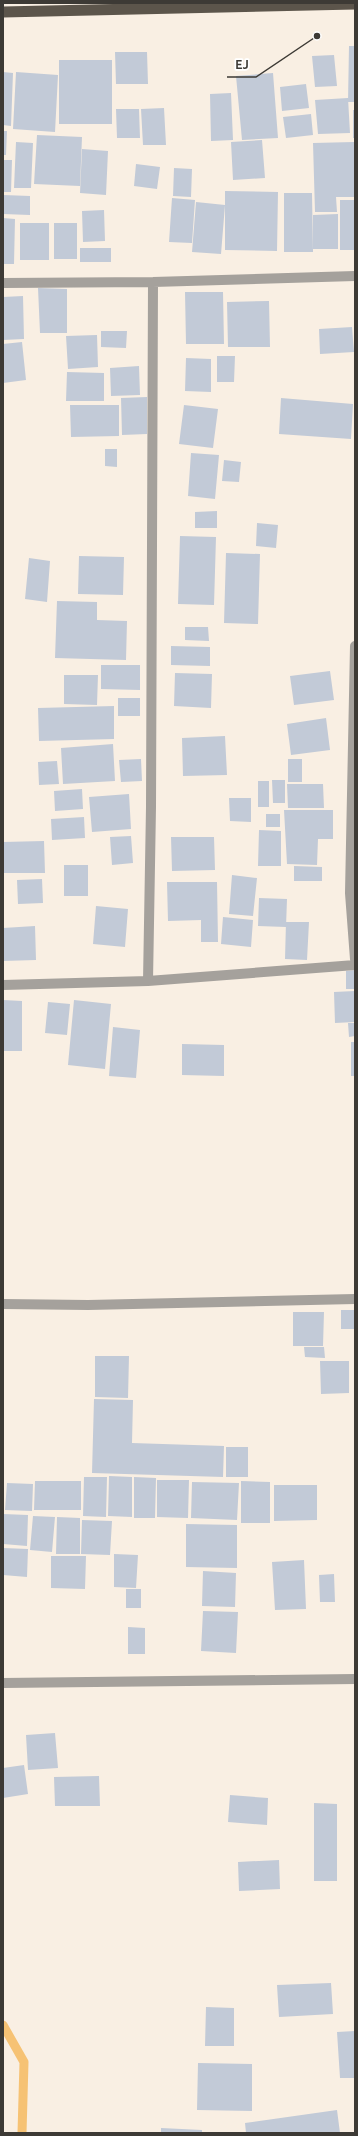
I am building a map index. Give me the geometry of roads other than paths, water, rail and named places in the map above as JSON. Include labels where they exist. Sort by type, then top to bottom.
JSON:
[{"type":"highway","points":[[3,12],[355,4]]},
{"type":"street","points":[[3,283],[153,282],[355,276]]},
{"type":"street","points":[[148,981],[151,807],[153,282]]},
{"type":"street","points":[[355,646],[350,893],[355,959]]},
{"type":"street","points":[[3,985],[148,981],[355,965]]},
{"type":"street","points":[[3,1304],[88,1305],[355,1299]]},
{"type":"street","points":[[3,1683],[355,1679]]},
{"type":"waterway","points":[[3,2025],[24,2062],[22,2133]]},
{"type":"place","name":"EJ","points":[[317,36]]}]
